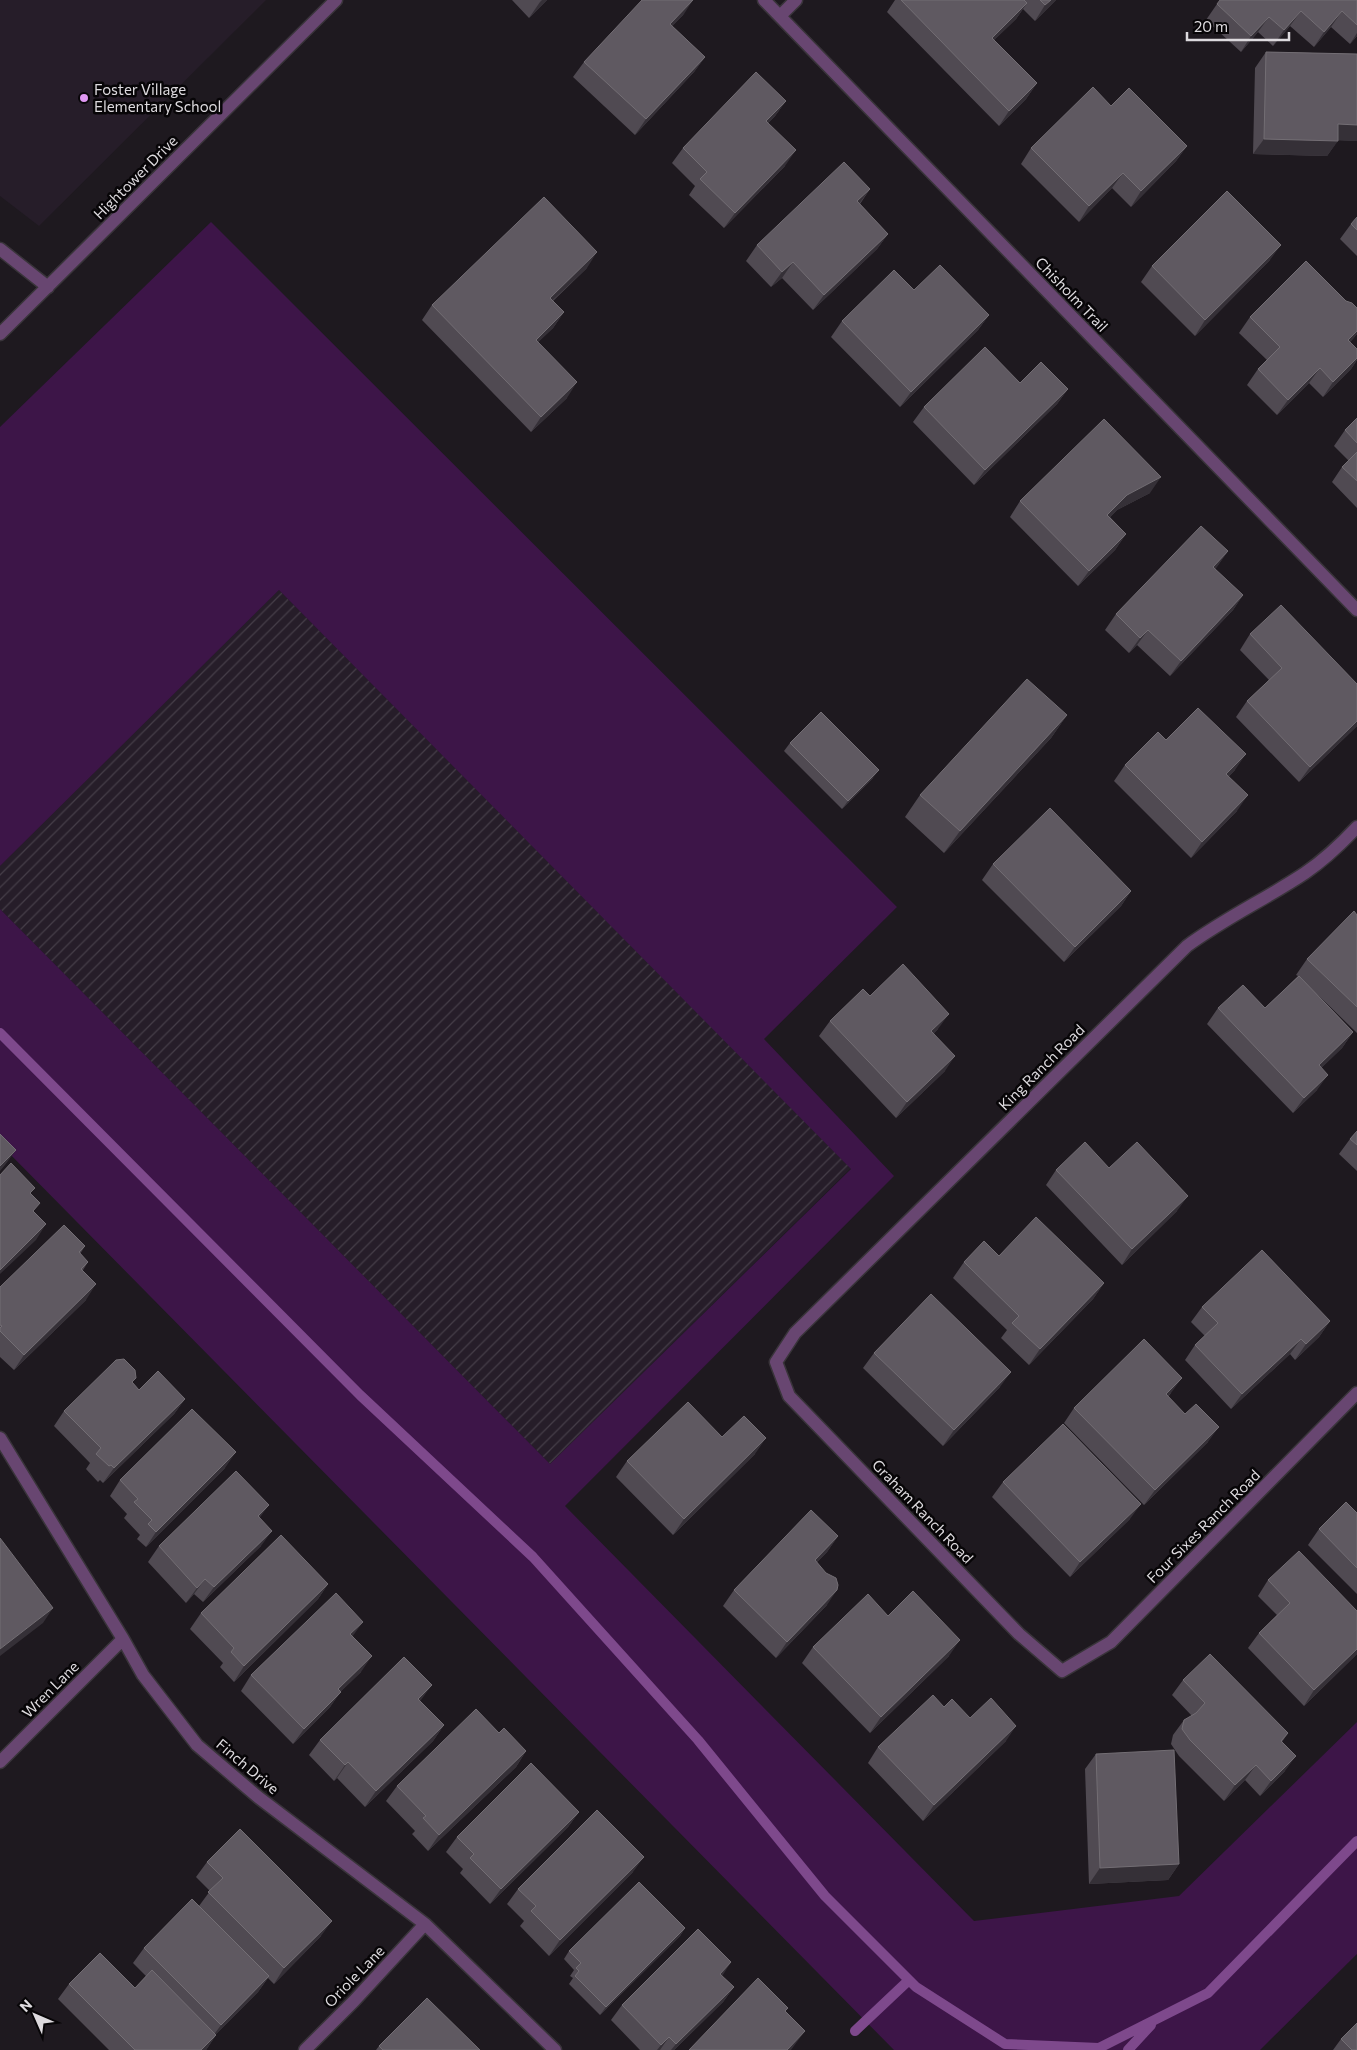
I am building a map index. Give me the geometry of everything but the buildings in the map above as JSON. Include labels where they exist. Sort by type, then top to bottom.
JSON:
[{"type":"street","name":"Hightower Drive","points":[[0,334],[336,0]]},
{"type":"street","name":"Chisholm Trail","points":[[764,0],[1357,610]]},
{"type":"street","points":[[780,16],[796,0]]},
{"type":"street","points":[[0,249],[48,286]]},
{"type":"street","name":"King Ranch Road","points":[[776,1362],[795,1333],[1187,946],[1210,929],[1305,873],[1332,852],[1357,827]]},
{"type":"street","name":"Graham Ranch Road","points":[[776,1362],[789,1396],[1020,1634],[1062,1672]]},
{"type":"street","name":"Four Sixes Ranch Road","points":[[1062,1672],[1111,1642],[1357,1393]]},
{"type":"street","name":"Finch Drive","points":[[0,1438],[143,1675],[197,1745],[258,1797],[425,1924],[555,2050]]},
{"type":"street","name":"Wren Lane","points":[[0,1762],[123,1639]]},
{"type":"street","name":"Oriole Lane","points":[[305,2050],[425,1924]]},
{"type":"shaded area","name":"Foster Village Elementary School","points":[[0,0],[266,0],[39,226],[0,196]]},
{"type":"shaded area","points":[[211,222],[897,907],[764,1039],[894,1176],[565,1506],[974,1921],[1179,1896],[1357,1722],[1357,1954],[1260,2050],[894,2050],[0,1144],[0,909],[550,1464],[851,1169],[279,590],[0,866],[0,427]]},
{"type":"shaded area","points":[[279,590],[851,1168],[550,1464],[0,909],[0,866]]},
{"type":"waterway","points":[[0,1033],[360,1395],[533,1557],[698,1740],[825,1896],[916,1987],[1005,2044],[1099,2048],[1208,1993],[1357,1841]]},
{"type":"waterway","points":[[855,2031],[909,1980]]},
{"type":"waterway","points":[[1128,2050],[1151,2025]]},
{"type":"place","name":"Foster Village Elementary School","points":[[84,98]]}]
